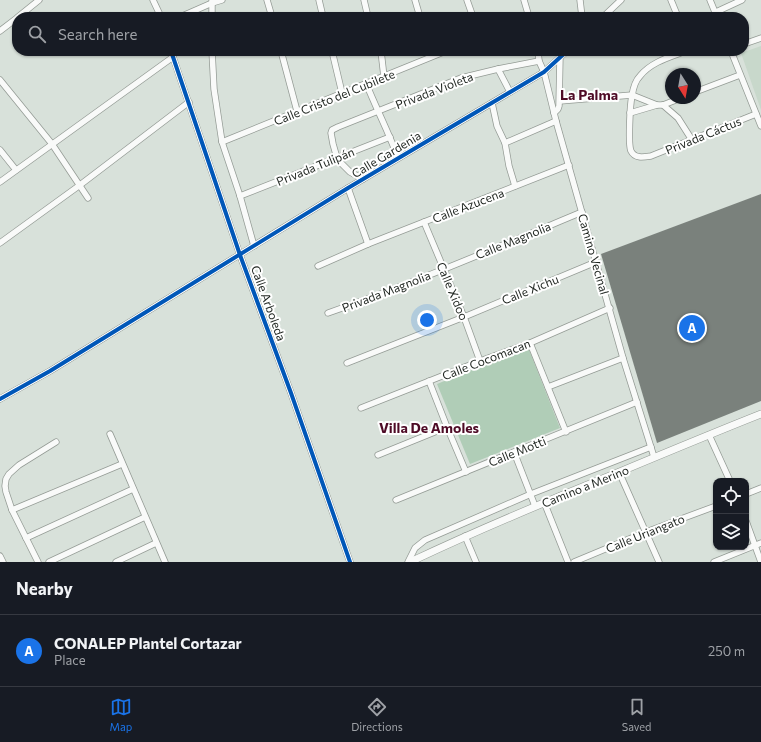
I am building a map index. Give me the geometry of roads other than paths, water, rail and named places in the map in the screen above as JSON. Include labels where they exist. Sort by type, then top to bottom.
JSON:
[{"type":"street","points":[[23,12],[39,0]]},
{"type":"street","points":[[153,0],[159,12]]},
{"type":"street","points":[[190,12],[212,1],[222,0]]},
{"type":"street","points":[[267,0],[271,12]]},
{"type":"street","points":[[319,0],[322,12]]},
{"type":"street","points":[[364,0],[367,12]]},
{"type":"street","points":[[415,0],[419,12]]},
{"type":"street","points":[[467,0],[471,12]]},
{"type":"street","points":[[524,0],[528,12]]},
{"type":"street","points":[[580,0],[581,12]]},
{"type":"street","points":[[609,12],[622,0]]},
{"type":"street","points":[[671,0],[676,12]]},
{"type":"street","points":[[710,0],[716,12]]},
{"type":"street","points":[[722,12],[742,0]]},
{"type":"street","points":[[212,1],[212,12]]},
{"type":"street","points":[[0,31],[12,21]]},
{"type":"street","points":[[749,42],[761,38]]},
{"type":"street","points":[[0,182],[169,56]]},
{"type":"street","name":"Calle Arboleda","points":[[173,56],[240,254],[291,393],[350,562]]},
{"type":"street","points":[[212,56],[214,89],[222,142],[240,196],[254,246]]},
{"type":"street","points":[[282,56],[297,111]]},
{"type":"street","points":[[333,56],[342,93]]},
{"type":"street","points":[[382,56],[384,77]]},
{"type":"street","name":"Camino Vecinal","points":[[538,56],[623,358],[654,456]]},
{"type":"street","points":[[665,103],[630,113],[635,83],[640,75],[654,63],[673,56]]},
{"type":"street","points":[[733,56],[761,126]]},
{"type":"street","name":"Calle Cristo del Cubilete","points":[[222,142],[432,57]]},
{"type":"street","points":[[554,113],[558,109],[560,102],[560,58]]},
{"type":"street","name":"Calle Gardenia","points":[[0,399],[50,371],[348,188],[544,72],[560,58]]},
{"type":"street","name":"Privada Violeta","points":[[337,158],[332,144],[331,132],[338,127],[461,78],[539,61]]},
{"type":"street","points":[[498,69],[510,92]]},
{"type":"street","points":[[701,90],[740,74]]},
{"type":"street","points":[[0,80],[52,144],[88,198]]},
{"type":"street","points":[[366,83],[398,158]]},
{"type":"street","points":[[560,102],[632,95],[660,105],[674,114],[692,140]]},
{"type":"street","points":[[0,243],[80,185],[189,102]]},
{"type":"street","points":[[492,103],[497,126],[504,143],[515,186]]},
{"type":"street","name":"Privada Cáctus","points":[[630,113],[631,152],[635,156],[641,157],[650,156],[756,114]]},
{"type":"street","points":[[504,143],[556,121]]},
{"type":"street","name":"Privada Tulipán","points":[[240,196],[390,137]]},
{"type":"street","points":[[0,150],[16,170]]},
{"type":"street","points":[[337,158],[350,172],[363,179]]},
{"type":"street","name":"Calle Azucena","points":[[318,266],[368,244],[568,165]]},
{"type":"street","points":[[348,188],[368,244]]},
{"type":"street","name":"Calle Magnolia","points":[[444,269],[582,212]]},
{"type":"street","name":"Calle Xidoo","points":[[424,222],[464,317],[480,361]]},
{"type":"street","name":"Calle Xichu","points":[[347,363],[464,317],[596,262]]},
{"type":"street","name":"Privada Magnolia","points":[[328,313],[444,269]]},
{"type":"street","name":"Calle Cocomacan","points":[[361,408],[429,380],[530,343],[610,308]]},
{"type":"street","points":[[530,343],[566,432]]},
{"type":"street","points":[[548,387],[623,358]]},
{"type":"street","points":[[429,380],[466,472]]},
{"type":"street","name":"Calle Motti","points":[[396,500],[637,402]]},
{"type":"street","name":"Camino a Merino","points":[[409,562],[544,502],[619,472],[654,456],[761,414]]},
{"type":"street","points":[[378,455],[447,427]]},
{"type":"street","points":[[110,434],[165,562]]},
{"type":"street","points":[[708,435],[729,478]]},
{"type":"street","points":[[38,562],[12,510],[6,492],[6,479],[9,474],[19,465],[56,442]]},
{"type":"street","points":[[409,562],[415,548],[424,540],[531,494],[651,447]]},
{"type":"street","points":[[514,452],[535,506]]},
{"type":"street","points":[[12,510],[122,464]]},
{"type":"street","points":[[619,472],[659,562]]},
{"type":"street","points":[[749,493],[761,488]]},
{"type":"street","points":[[26,538],[133,489]]},
{"type":"street","points":[[544,502],[568,562]]},
{"type":"street","name":"Calle Uriangato","points":[[574,562],[646,532],[713,507]]},
{"type":"street","points":[[49,562],[145,517]]},
{"type":"street","points":[[749,527],[758,544],[761,562]]},
{"type":"street","points":[[465,536],[476,562]]},
{"type":"street","points":[[116,562],[156,543]]},
{"type":"street","points":[[714,562],[758,544]]},
{"type":"street","points":[[0,556],[3,562]]},
{"type":"place","name":"CONALEP Plantel Cortazar","points":[[692,328]]},
{"type":"district","name":"La Palma","points":[[589,94]]},
{"type":"district","name":"Villa De Amoles","points":[[429,427]]}]
